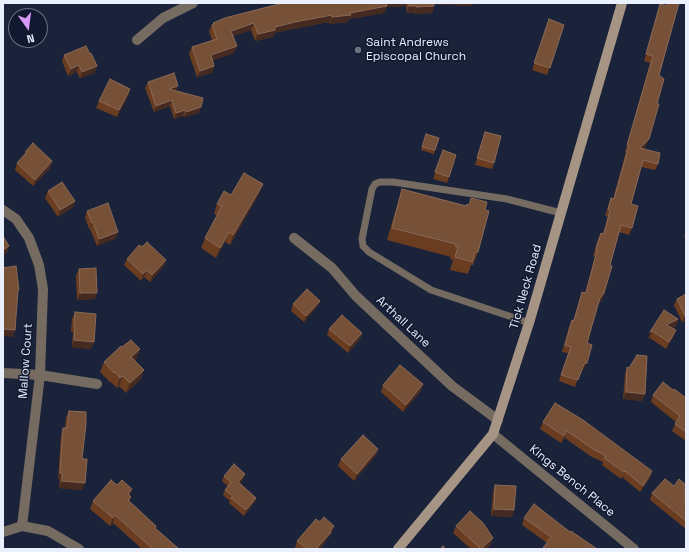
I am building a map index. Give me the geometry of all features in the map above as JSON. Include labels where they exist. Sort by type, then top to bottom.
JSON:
[{"type":"street","points":[[137,40],[163,18],[193,3]]},
{"type":"street","name":"Tick Neck Road","points":[[398,549],[493,434],[529,324],[622,3]]},
{"type":"street","name":"Mallow Court","points":[[3,210],[16,219],[29,238],[39,265],[43,289],[40,375],[22,526]]},
{"type":"street","name":"Arthall Lane","points":[[294,238],[332,268],[356,296],[452,386],[498,420]]},
{"type":"street","points":[[3,373],[40,375],[97,384]]},
{"type":"street","name":"Kings Bench Place","points":[[493,434],[634,549]]},
{"type":"street","points":[[3,532],[22,526],[48,531],[79,549]]},
{"type":"lane","points":[[529,324],[431,290],[368,252],[363,246],[362,239],[372,189],[375,184],[380,182],[393,182],[507,199],[561,213]]},
{"type":"building","points":[[283,3],[386,3],[387,6],[350,13],[351,15],[332,17],[332,15],[295,22],[275,27],[275,30],[258,34],[254,23],[231,31],[237,46],[211,55],[214,66],[200,71],[192,47],[217,39],[212,25],[214,24],[213,23],[225,18]]},
{"type":"building","points":[[409,3],[434,3],[434,6],[416,7],[409,6]]},
{"type":"building","points":[[667,3],[679,3],[659,75],[664,79],[657,104],[659,104],[649,139],[640,148],[660,153],[658,164],[643,160],[631,204],[638,206],[632,228],[621,225],[610,265],[612,266],[604,293],[600,298],[587,343],[592,345],[587,363],[584,364],[578,380],[561,375],[571,347],[565,345],[572,320],[574,321],[582,292],[586,293],[596,249],[601,233],[604,234],[610,210],[608,209],[611,198],[614,199],[629,145],[627,145],[653,56],[646,54],[660,4],[667,6]]},
{"type":"building","points":[[549,19],[564,25],[550,68],[534,63]]},
{"type":"building","points":[[86,46],[97,66],[82,72],[79,65],[71,69],[64,55]]},
{"type":"building","points":[[174,73],[178,86],[169,89],[203,98],[201,107],[186,112],[185,110],[176,113],[172,100],[156,106],[148,82]]},
{"type":"building","points":[[110,79],[130,89],[119,110],[99,101]]},
{"type":"building","points":[[485,132],[501,136],[494,163],[477,158]]},
{"type":"building","points":[[426,134],[439,138],[435,150],[422,147]]},
{"type":"building","points":[[33,143],[52,161],[35,180],[17,163]]},
{"type":"building","points":[[443,150],[456,155],[449,177],[435,172]]},
{"type":"building","points":[[244,173],[263,184],[233,235],[229,232],[220,248],[205,238],[222,206],[217,204],[224,191],[231,195]]},
{"type":"building","points":[[62,182],[75,201],[60,210],[48,191]]},
{"type":"building","points":[[402,189],[466,206],[467,204],[469,205],[471,198],[487,202],[485,210],[489,211],[478,252],[475,252],[472,262],[455,257],[458,247],[455,246],[456,244],[392,228]]},
{"type":"building","points":[[108,203],[118,232],[99,239],[87,211]]},
{"type":"building","points":[[3,236],[9,246],[3,250]]},
{"type":"building","points":[[147,242],[166,260],[152,275],[147,270],[143,274],[127,259],[139,245],[142,247]]},
{"type":"building","points":[[16,266],[19,290],[15,330],[3,329],[3,268]]},
{"type":"building","points":[[96,268],[97,293],[80,293],[79,269]]},
{"type":"building","points":[[307,289],[320,301],[306,316],[293,304]]},
{"type":"building","points":[[686,294],[686,315],[685,316],[677,299]]},
{"type":"building","points":[[664,310],[678,319],[666,325],[676,330],[669,342],[652,331],[650,332]]},
{"type":"building","points":[[75,312],[96,314],[94,342],[74,340]]},
{"type":"building","points":[[342,315],[362,333],[350,346],[329,329]]},
{"type":"building","points":[[131,340],[140,349],[131,357],[144,370],[130,383],[123,376],[120,378],[104,362],[121,346],[122,347]]},
{"type":"building","points":[[637,355],[647,356],[645,394],[626,392],[627,367],[629,368]]},
{"type":"building","points":[[400,365],[423,384],[406,405],[383,385]]},
{"type":"building","points":[[663,382],[686,398],[686,432],[675,424],[680,416],[653,395]]},
{"type":"building","points":[[555,403],[583,420],[652,471],[643,486],[625,471],[624,472],[604,458],[606,456],[567,431],[564,436],[543,422]]},
{"type":"building","points":[[69,411],[86,412],[82,459],[87,459],[85,483],[62,481],[62,473],[60,473],[63,428],[67,428]]},
{"type":"building","points":[[363,435],[378,449],[357,474],[341,459]]},
{"type":"building","points":[[234,464],[245,474],[238,482],[256,498],[246,510],[231,498],[233,496],[225,490],[231,482],[224,476]]},
{"type":"building","points":[[665,479],[674,486],[679,479],[686,485],[686,493],[684,496],[686,498],[686,521],[652,493]]},
{"type":"building","points":[[111,480],[117,485],[122,480],[132,489],[128,494],[131,497],[128,500],[156,526],[155,528],[179,549],[153,549],[115,515],[113,518],[93,501]]},
{"type":"building","points":[[495,485],[516,486],[514,510],[494,509]]},
{"type":"building","points":[[534,504],[570,532],[571,531],[597,549],[543,548],[551,537],[524,518]]},
{"type":"building","points":[[470,511],[483,523],[493,538],[481,549],[456,526]]},
{"type":"building","points":[[324,517],[334,526],[330,531],[331,532],[316,549],[307,549],[297,541],[316,519],[320,522]]},
{"type":"place","name":"Saint Andrews Episcopal Church","points":[[358,50]]}]
